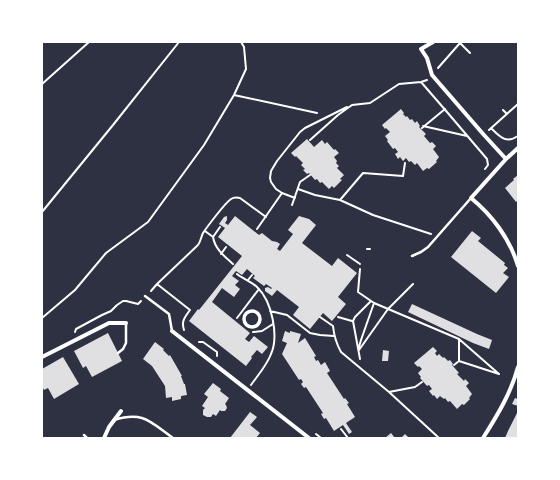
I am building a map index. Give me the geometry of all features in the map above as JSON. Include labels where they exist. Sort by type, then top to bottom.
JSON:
[{"type":"street","points":[[433,42],[421,49],[427,58],[432,75],[506,159]]},
{"type":"street","points":[[518,148],[506,159],[471,198],[500,229],[518,266]]},
{"type":"street","points":[[253,311],[257,313],[260,318],[258,325],[254,327],[250,327],[245,322],[245,316],[253,311]]},
{"type":"street","points":[[42,357],[109,324],[126,323]]},
{"type":"street","points":[[172,331],[309,438]]},
{"type":"street","points":[[483,438],[508,394],[518,367]]},
{"type":"street","points":[[104,438],[109,427],[121,410]]},
{"type":"lane","points":[[412,256],[425,250],[471,198]]},
{"type":"lane","points":[[146,296],[169,314],[172,331]]},
{"type":"lane","points":[[118,353],[123,349],[126,343],[126,323]]},
{"type":"lane","points":[[114,421],[138,416],[149,421],[173,438]]},
{"type":"path","points":[[42,84],[89,42]]},
{"type":"path","points":[[42,212],[179,42]]},
{"type":"path","points":[[42,318],[75,290],[106,252],[148,222],[204,145],[234,95],[246,69],[244,47],[241,42]]},
{"type":"path","points":[[295,198],[282,193],[273,186],[270,178],[270,171],[304,128],[352,105],[370,103],[399,84],[428,80],[460,43],[470,53]]},
{"type":"path","points":[[421,82],[487,159],[488,165],[483,172]]},
{"type":"path","points":[[234,95],[317,113]]},
{"type":"path","points":[[518,104],[491,128],[505,140],[518,136]]},
{"type":"path","points":[[310,140],[338,115],[352,105]]},
{"type":"path","points":[[445,109],[423,127],[468,137]]},
{"type":"path","points":[[503,110],[507,114]]},
{"type":"path","points":[[340,200],[363,173],[403,176],[405,162]]},
{"type":"path","points":[[292,205],[300,182],[310,176]]},
{"type":"path","points":[[298,189],[315,195],[340,200],[373,216],[430,234],[436,239]]},
{"type":"path","points":[[257,229],[282,193]]},
{"type":"path","points":[[146,296],[200,243],[202,234],[232,198],[240,198],[266,217]]},
{"type":"path","points":[[213,237],[220,227]]},
{"type":"path","points":[[205,231],[213,237],[214,243],[221,254],[233,264]]},
{"type":"path","points":[[221,254],[226,247]]},
{"type":"path","points":[[347,254],[360,264]]},
{"type":"path","points":[[360,269],[358,292],[374,303],[459,339],[499,374],[458,362]]},
{"type":"path","points":[[237,274],[253,283],[259,289],[265,298],[273,324],[274,337],[271,354],[266,364],[247,390]]},
{"type":"path","points":[[248,280],[252,275]]},
{"type":"path","points":[[157,284],[190,310],[184,319],[183,328]]},
{"type":"path","points":[[359,350],[388,309],[413,284]]},
{"type":"path","points":[[237,318],[259,289]]},
{"type":"path","points":[[73,334],[76,329],[111,311],[120,302],[126,301],[138,304]]},
{"type":"path","points":[[360,359],[353,321],[371,301]]},
{"type":"path","points":[[359,350],[374,303]]},
{"type":"path","points":[[270,311],[287,315],[310,333],[334,336]]},
{"type":"path","points":[[320,317],[333,326],[336,344],[341,352],[389,392],[439,438]]},
{"type":"path","points":[[338,317],[353,321]]},
{"type":"path","points":[[253,332],[262,331],[273,324]]},
{"type":"path","points":[[458,362],[459,339]]},
{"type":"path","points":[[454,365],[458,362]]},
{"type":"path","points":[[389,392],[415,387],[422,382]]},
{"type":"path","points":[[341,429],[348,438]]},
{"type":"building","points":[[401,109],[404,113],[403,114],[410,120],[412,119],[415,123],[417,121],[420,126],[419,127],[426,134],[424,136],[430,143],[432,142],[436,146],[433,149],[439,157],[436,161],[437,162],[429,169],[427,168],[423,171],[417,163],[415,165],[411,161],[409,162],[406,158],[403,161],[400,157],[398,159],[395,154],[398,152],[395,148],[393,149],[387,141],[388,140],[385,136],[390,132],[382,125]]},
{"type":"building","points":[[307,139],[314,147],[322,140],[325,144],[327,142],[339,153],[334,157],[339,166],[337,168],[344,175],[340,179],[342,180],[334,188],[332,186],[329,189],[322,182],[320,183],[317,179],[315,180],[309,173],[307,174],[301,165],[303,163],[291,153]]},
{"type":"building","points":[[518,175],[518,200],[516,202],[505,188]]},
{"type":"building","points":[[227,216],[225,223],[228,225],[235,216],[259,235],[262,233],[272,241],[280,244],[277,249],[280,251],[293,234],[288,230],[299,216],[309,219],[316,225],[302,243],[332,266],[338,258],[357,273],[338,297],[346,304],[332,321],[323,313],[310,329],[293,315],[299,307],[277,290],[272,296],[265,291],[265,288],[272,288],[266,284],[264,286],[253,278],[255,276],[247,269],[242,275],[236,271],[232,276],[239,281],[235,285],[240,289],[234,297],[222,288],[212,302],[250,333],[245,339],[249,342],[254,336],[268,347],[262,354],[257,350],[246,366],[189,321],[242,256],[218,237],[225,228],[219,224],[224,217]]},
{"type":"building","points":[[472,231],[481,238],[478,241],[505,263],[504,265],[508,268],[503,273],[509,277],[496,293],[451,257]]},
{"type":"building","points":[[412,304],[492,340],[489,349],[408,312]]},
{"type":"building","points":[[285,331],[301,334],[298,343],[305,338],[316,356],[314,357],[316,361],[318,360],[321,365],[325,362],[330,371],[327,373],[344,399],[345,398],[349,403],[347,404],[355,417],[346,423],[352,432],[349,434],[343,425],[334,431],[326,418],[324,419],[321,414],[323,413],[306,387],[304,388],[301,384],[303,382],[301,379],[299,380],[282,354],[287,343],[282,341]]},
{"type":"building","points":[[108,333],[122,361],[92,377],[86,366],[83,368],[74,351]]},
{"type":"building","points":[[155,342],[164,349],[163,350],[169,356],[170,355],[182,376],[187,395],[181,396],[181,399],[172,401],[172,397],[166,398],[165,386],[152,366],[143,359]]},
{"type":"building","points":[[433,347],[437,351],[435,353],[437,356],[439,354],[448,361],[450,360],[453,364],[452,365],[459,373],[457,374],[464,381],[465,379],[469,383],[466,386],[472,394],[469,398],[470,399],[457,409],[445,398],[444,399],[440,396],[437,399],[434,395],[433,396],[429,391],[432,389],[420,378],[421,377],[418,373],[422,369],[414,363]]},
{"type":"building","points":[[383,350],[389,351],[388,361],[382,361]]},
{"type":"building","points":[[63,357],[79,384],[54,399],[48,388],[44,390],[42,386],[42,369]]},
{"type":"building","points":[[213,383],[229,398],[225,404],[227,408],[225,411],[220,410],[216,416],[213,414],[211,417],[207,417],[203,415],[203,410],[205,408],[202,406],[208,397],[204,394]]},
{"type":"building","points":[[515,398],[518,399],[518,406],[512,404]]},
{"type":"building","points":[[518,411],[518,438],[505,438],[508,431]]},
{"type":"building","points":[[250,412],[257,417],[250,425],[260,433],[256,438],[230,438]]},
{"type":"building","points":[[391,433],[395,438],[385,438]]},
{"type":"building","points":[[405,434],[409,438],[401,438]]}]
